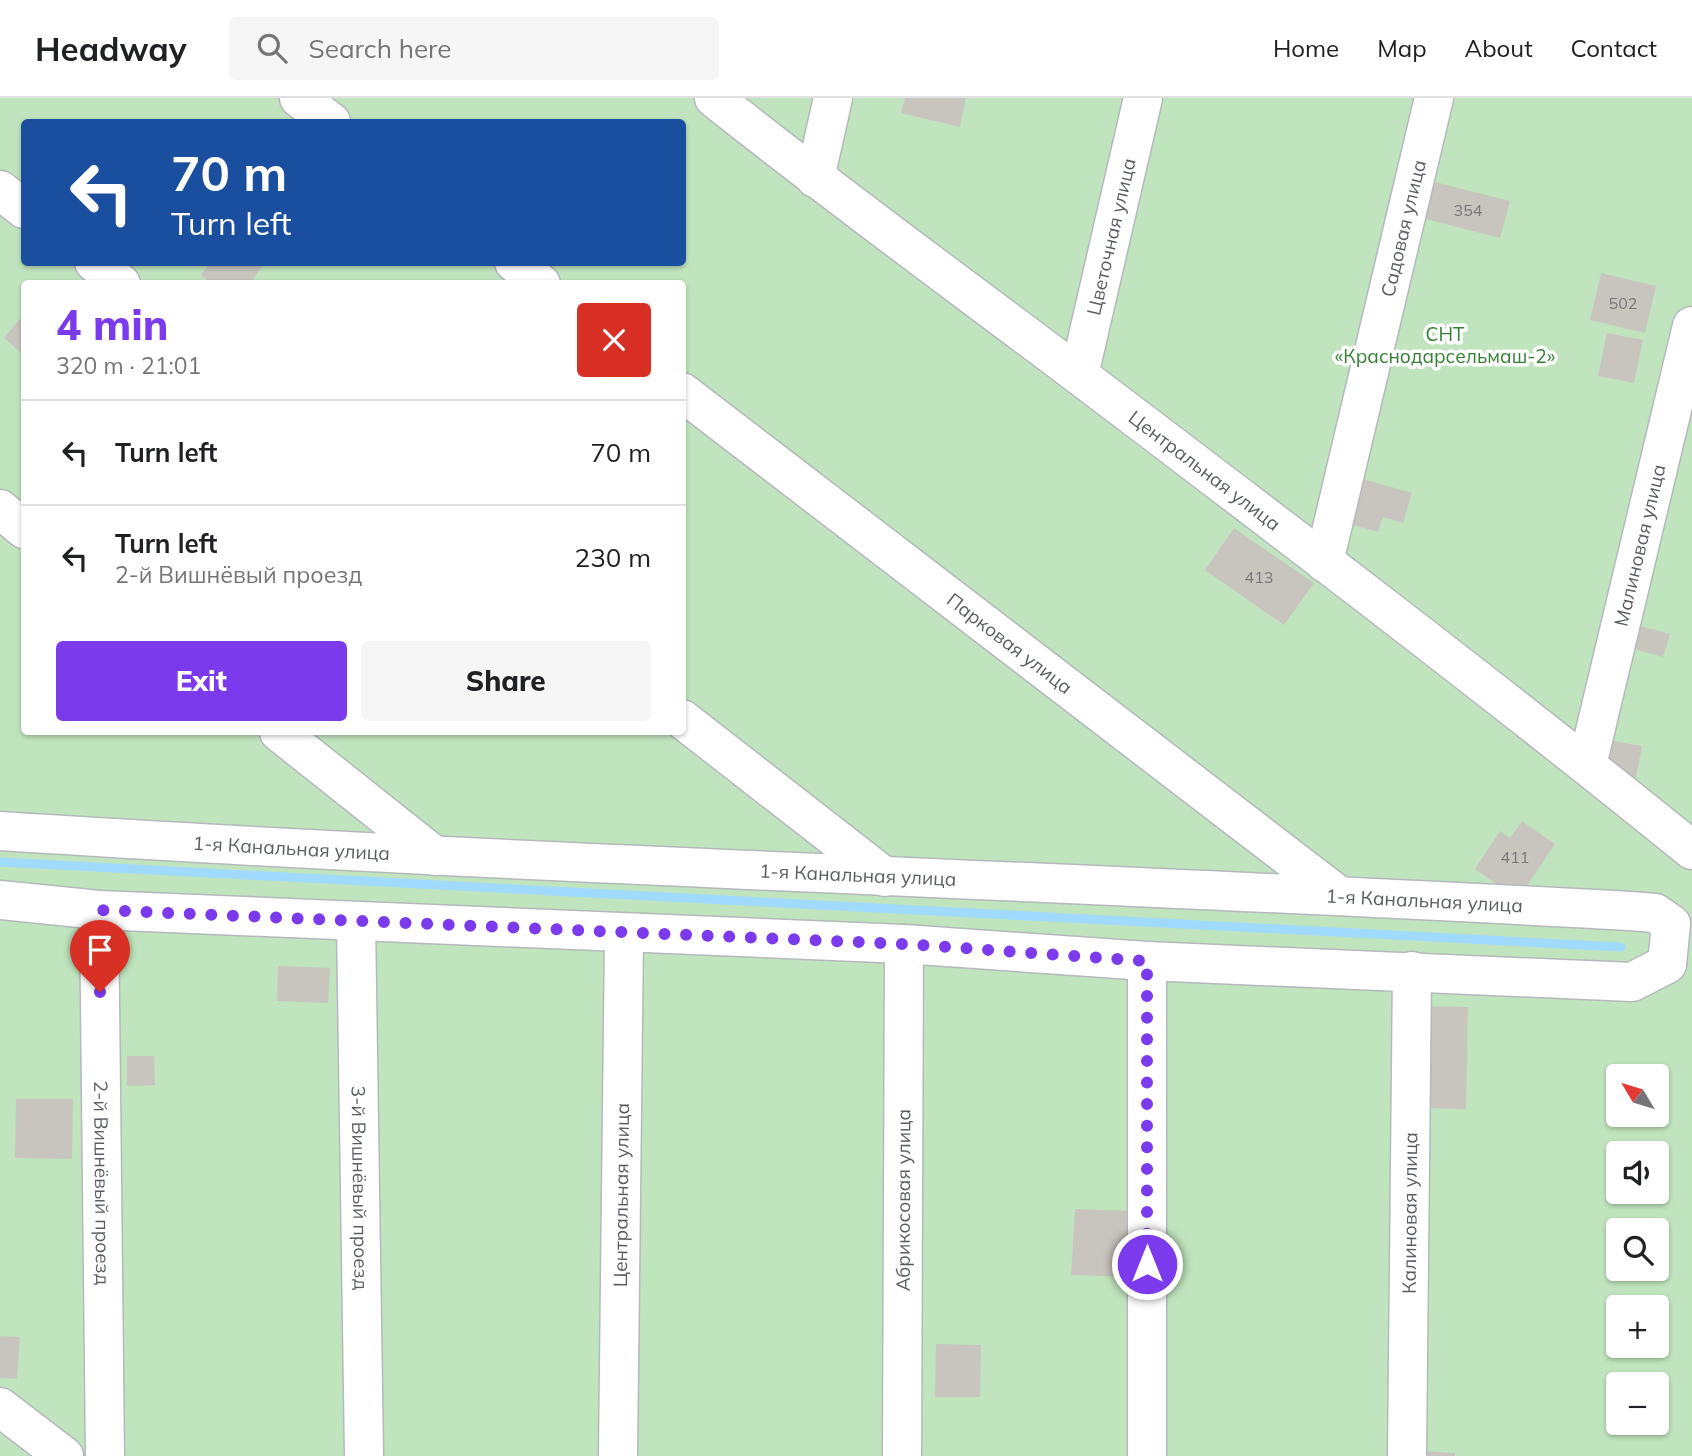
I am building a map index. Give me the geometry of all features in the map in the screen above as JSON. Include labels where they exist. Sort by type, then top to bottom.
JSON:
[{"type":"street","points":[[299,98],[327,119]]},
{"type":"street","name":"Центральная улица","points":[[714,98],[814,178],[1324,562],[1587,765],[1692,850]]},
{"type":"street","points":[[814,178],[833,98]]},
{"type":"street","name":"Цветочная улица","points":[[1079,375],[1143,98]]},
{"type":"street","name":"Садовая улица","points":[[1324,562],[1434,98]]},
{"type":"street","points":[[0,190],[21,207]]},
{"type":"street","points":[[99,266],[116,280]]},
{"type":"street","points":[[519,266],[536,280]]},
{"type":"street","name":"Малиновая улица","points":[[1587,765],[1692,326]]},
{"type":"street","name":"Парковая улица","points":[[686,395],[1338,895]]},
{"type":"street","points":[[0,509],[21,526]]},
{"type":"street","points":[[686,722],[886,877]]},
{"type":"street","points":[[283,735],[435,856]]},
{"type":"street","name":"1-я Канальная улица","points":[[0,831],[236,847],[1338,895],[1656,913],[1682,920],[1679,972]]},
{"type":"street","points":[[0,900],[99,910],[904,944],[1147,961],[1632,982],[1679,972]]},
{"type":"street","name":"2-й Вишнёвый проезд","points":[[99,910],[105,1456]]},
{"type":"street","name":"3-й Вишнёвый проезд","points":[[356,922],[364,1456]]},
{"type":"street","name":"Центральная улица","points":[[618,1456],[624,934]]},
{"type":"street","name":"Абрикосовая улица","points":[[902,1456],[904,944]]},
{"type":"street","points":[[1147,961],[1147,1456]]},
{"type":"street","name":"Калиновая улица","points":[[1407,1456],[1412,971]]},
{"type":"street","points":[[0,1407],[64,1456]]},
{"type":"green space","name":"СНТ «Краснодарсельмаш-2»","points":[[0,98],[1692,98],[1692,1456],[0,1456]]},
{"type":"building","points":[[905,98],[966,98],[960,127],[901,113]]},
{"type":"building","points":[[1435,182],[1510,201],[1500,238],[1426,219]]},
{"type":"building","points":[[207,266],[262,266],[253,280],[208,280],[201,275]]},
{"type":"building","points":[[1601,273],[1656,286],[1645,333],[1590,320]]},
{"type":"building","points":[[21,318],[21,352],[4,338]]},
{"type":"building","points":[[1607,333],[1643,340],[1634,383],[1598,376]]},
{"type":"building","points":[[1363,479],[1412,493],[1403,523],[1383,517],[1378,532],[1350,524]]},
{"type":"building","points":[[1234,528],[1314,583],[1284,625],[1205,570]]},
{"type":"building","points":[[1637,625],[1670,634],[1663,657],[1631,648]]},
{"type":"building","points":[[1613,741],[1642,746],[1635,782],[1606,777]]},
{"type":"building","points":[[1522,821],[1555,844],[1518,899],[1475,869],[1500,831],[1510,838]]},
{"type":"building","points":[[278,966],[330,968],[328,1003],[277,1001]]},
{"type":"building","points":[[1424,1006],[1468,1007],[1466,1109],[1421,1108]]},
{"type":"building","points":[[127,1056],[154,1056],[155,1085],[127,1086]]},
{"type":"building","points":[[16,1099],[73,1099],[72,1159],[15,1158]]},
{"type":"building","points":[[1075,1209],[1131,1211],[1128,1277],[1071,1275]]},
{"type":"building","points":[[0,1336],[20,1337],[17,1379],[0,1378]]},
{"type":"building","points":[[936,1344],[981,1345],[980,1397],[935,1397]]},
{"type":"building","points":[[1425,1451],[1455,1453],[1455,1456],[1424,1456]]},
{"type":"waterway","points":[[0,862],[1621,947]]},
{"type":"route","points":[[100,992],[99,910],[904,944],[1147,961],[1147,1264]]}]
